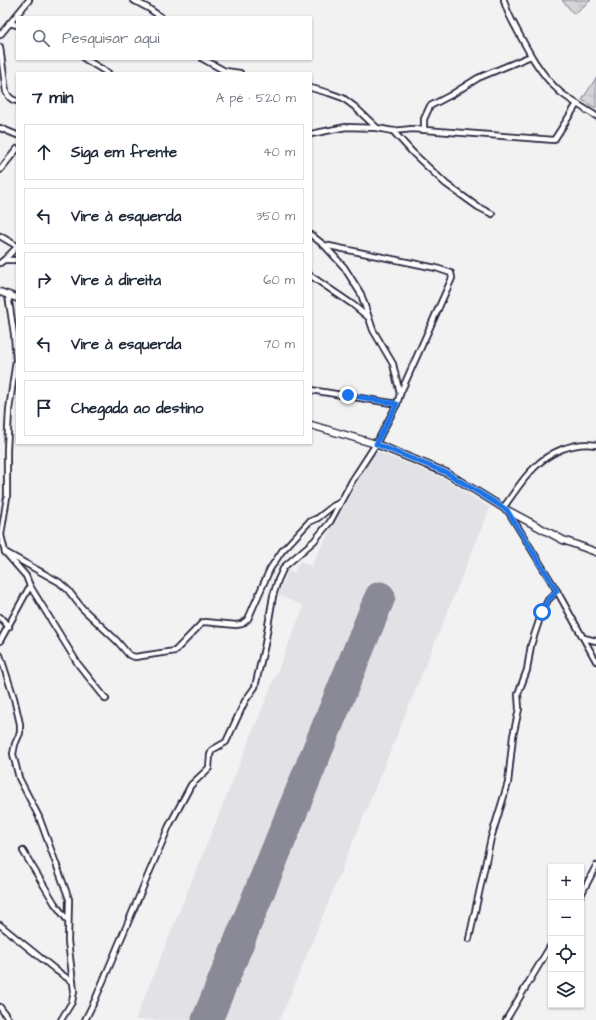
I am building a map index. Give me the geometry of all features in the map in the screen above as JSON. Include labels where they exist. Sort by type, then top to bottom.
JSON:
[{"type":"street","points":[[0,35],[29,0]]},
{"type":"street","points":[[133,0],[160,16]]},
{"type":"street","points":[[504,0],[508,14],[541,71],[560,92],[596,116]]},
{"type":"street","points":[[9,24],[16,25]]},
{"type":"street","points":[[0,47],[6,92],[8,97],[16,101]]},
{"type":"street","points":[[424,130],[424,120],[430,106],[478,78],[531,56]]},
{"type":"street","points":[[87,60],[106,72]]},
{"type":"street","points":[[205,60],[225,71],[232,72]]},
{"type":"street","points":[[221,72],[225,71]]},
{"type":"street","points":[[312,88],[342,98],[355,107],[377,128]]},
{"type":"street","points":[[312,134],[346,127],[377,128],[393,131],[412,129],[554,140],[577,104]]},
{"type":"street","points":[[0,128],[16,135]]},
{"type":"street","points":[[393,131],[413,153],[446,184],[478,207],[492,214]]},
{"type":"street","points":[[0,170],[16,150]]},
{"type":"street","points":[[0,236],[16,245]]},
{"type":"street","points":[[312,236],[324,245],[344,267],[361,294],[373,330],[394,364],[400,394]]},
{"type":"street","points":[[85,1020],[172,820],[191,785],[209,768],[212,750],[226,742],[230,736],[245,701],[255,687],[265,644],[273,596],[278,580],[284,568],[314,542],[330,522],[339,503],[359,469],[376,444],[397,404],[400,394],[452,278],[452,275],[449,272],[436,268],[324,245]]},
{"type":"street","points":[[2,261],[16,247]]},
{"type":"street","points":[[2,261],[16,260]]},
{"type":"street","points":[[312,277],[352,304],[369,318]]},
{"type":"street","points":[[0,292],[16,298]]},
{"type":"street","points":[[8,295],[16,360],[9,410],[7,442],[7,497],[0,535],[5,552],[26,576],[30,586],[78,664],[106,699]]},
{"type":"street","points":[[312,390],[397,404]]},
{"type":"street","points":[[312,425],[376,444],[447,473],[505,509],[563,540],[596,552]]},
{"type":"street","points":[[505,509],[533,468],[542,461],[556,452],[577,444],[586,443],[596,445]]},
{"type":"street","points":[[5,552],[59,582],[68,590],[82,608],[117,641],[129,655],[135,657],[172,652],[180,647],[202,623],[236,625],[242,624],[248,619],[270,569],[282,551],[309,522],[318,518],[339,503]]},
{"type":"street","points":[[505,509],[557,591],[596,661]]},
{"type":"street","points":[[0,641],[30,586]]},
{"type":"street","points":[[469,940],[475,908],[486,867],[491,838],[508,783],[513,736],[519,709],[518,694],[527,670],[531,645],[542,612],[548,600],[557,591]]},
{"type":"street","points":[[0,617],[9,627]]},
{"type":"street","points":[[584,638],[596,641]]},
{"type":"street","points":[[0,655],[14,698],[20,724],[20,733],[14,750],[19,778],[39,818],[69,900],[69,948],[74,991],[72,1002],[62,1020]]},
{"type":"street","points":[[23,851],[55,904],[68,921]]},
{"type":"street","points":[[584,889],[596,866]]},
{"type":"street","points":[[0,925],[73,982]]},
{"type":"street","points":[[506,1020],[548,950]]},
{"type":"street","points":[[0,1007],[9,1020]]},
{"type":"shaded area","points":[[373,450],[445,479],[490,508],[280,1020],[135,1020],[304,606],[278,595],[288,571],[294,573],[300,561],[311,566],[356,483],[353,481]]},
{"type":"green space","points":[[562,0],[591,0],[574,14]]},
{"type":"green space","points":[[596,78],[596,108],[582,100]]},
{"type":"runway","points":[[207,1020],[380,597]]},
{"type":"route","points":[[348,395],[397,404],[376,444],[447,473],[507,510],[557,591],[548,600],[542,612]]}]
